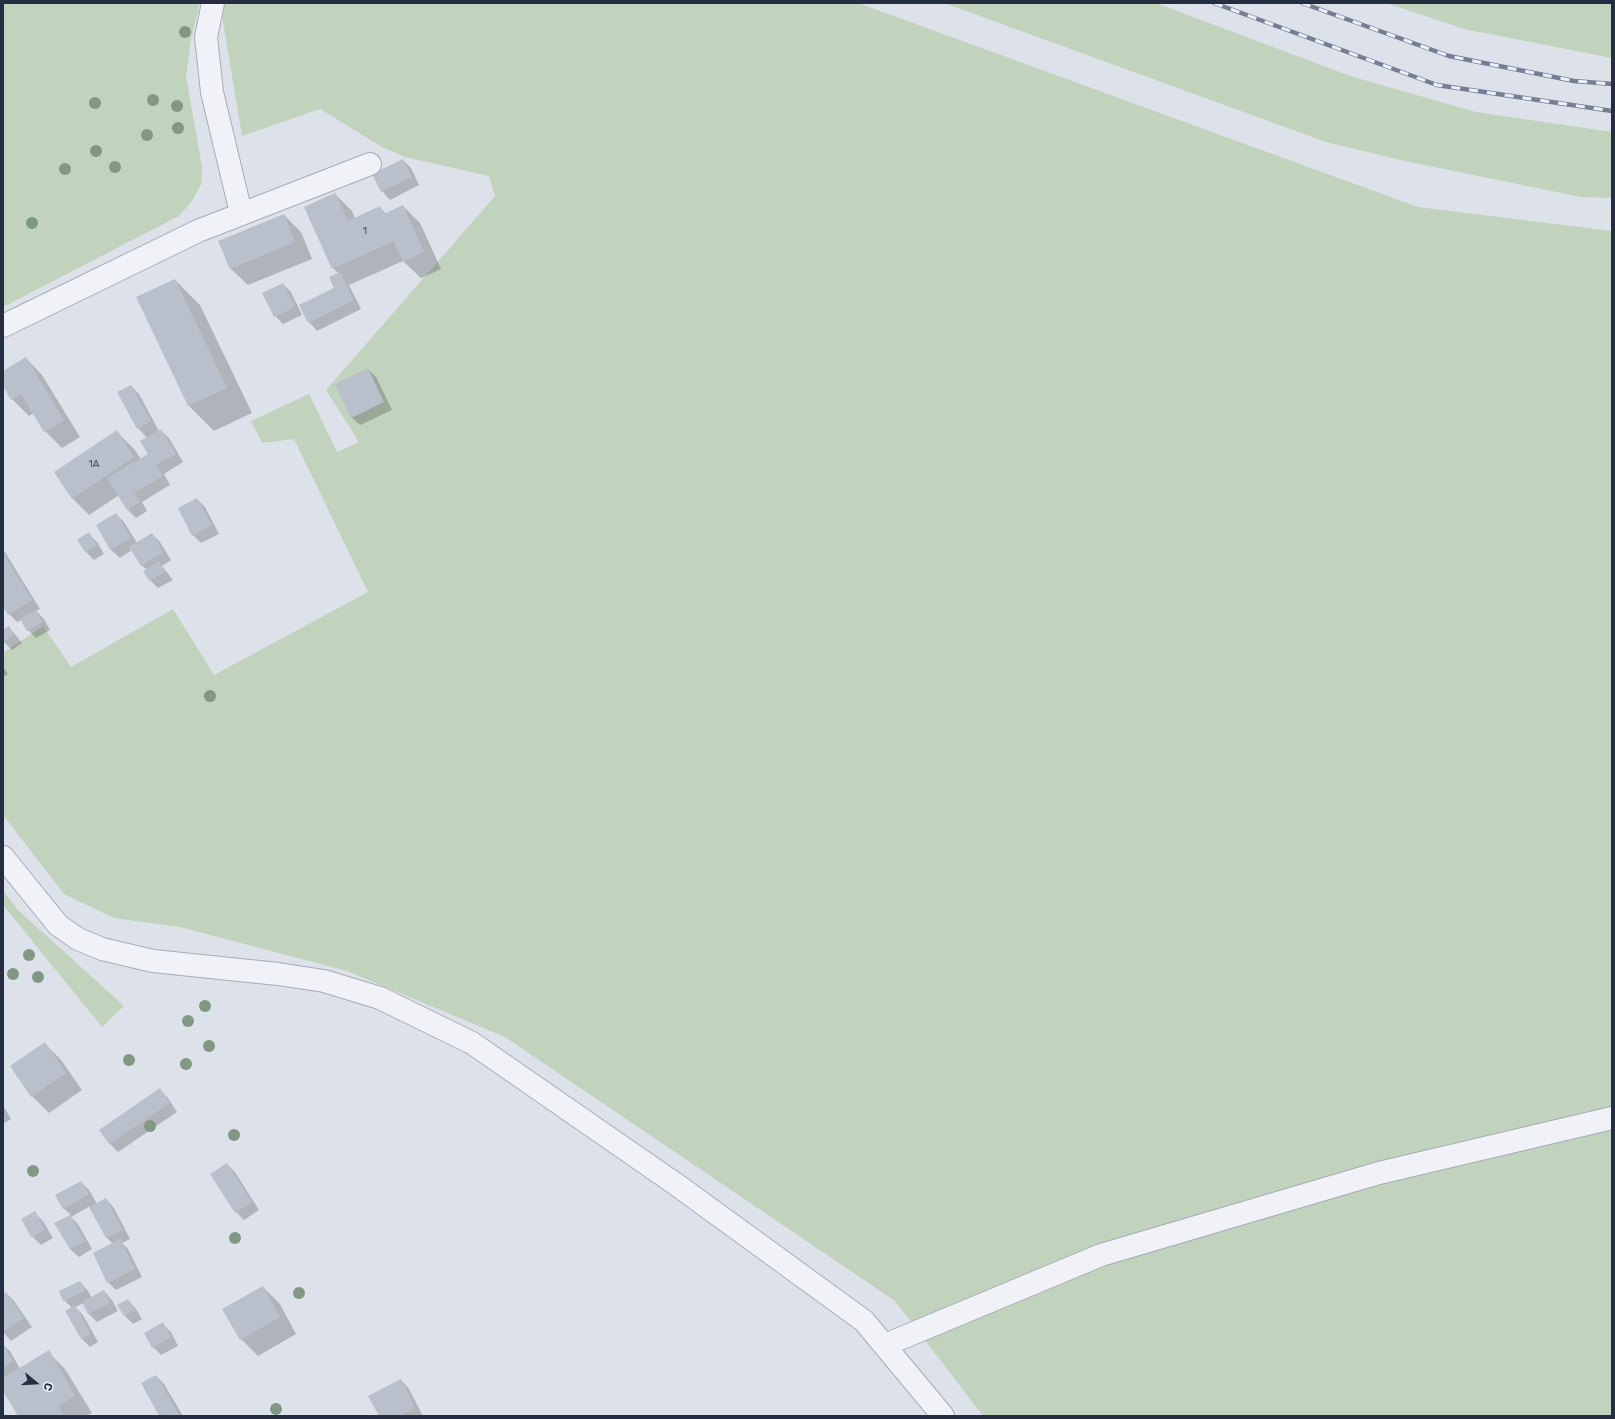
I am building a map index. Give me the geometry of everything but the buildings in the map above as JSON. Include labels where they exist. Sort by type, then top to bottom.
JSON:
[{"type":"street","points":[[213,3],[206,37],[212,92],[241,213]]},
{"type":"street","points":[[3,326],[198,231],[370,164]]},
{"type":"street","points":[[3,858],[58,925],[78,939],[102,949],[153,961],[278,974],[324,981],[380,998],[472,1043],[677,1185],[864,1321],[943,1416]]},
{"type":"street","points":[[884,1346],[1101,1255],[1379,1173],[1612,1118]]},
{"type":"green space","points":[[3,3],[200,3],[191,39],[186,76],[202,167],[201,185],[192,201],[179,216],[3,307]]},
{"type":"green space","points":[[220,3],[858,3],[1418,207],[1612,231],[1612,1416],[983,1416],[895,1301],[505,1037],[347,971],[180,927],[114,918],[64,894],[3,815],[3,653],[43,626],[71,667],[173,609],[214,675],[368,592],[294,439],[262,443],[251,421],[309,394],[337,452],[359,442],[326,390],[495,196],[489,176],[405,157],[382,147],[320,109],[242,136]]},
{"type":"green space","points":[[944,3],[1156,3],[1350,76],[1476,112],[1612,132],[1612,198],[1581,197],[1405,161],[1326,142]]},
{"type":"green space","points":[[1386,3],[1612,3],[1612,58],[1464,29]]},
{"type":"green space","points":[[3,891],[18,910],[124,1006],[102,1027],[3,905]]},
{"type":"railway","points":[[1214,3],[1437,85],[1612,111]]},
{"type":"railway","points":[[1302,3],[1449,56],[1574,81],[1612,84]]}]
